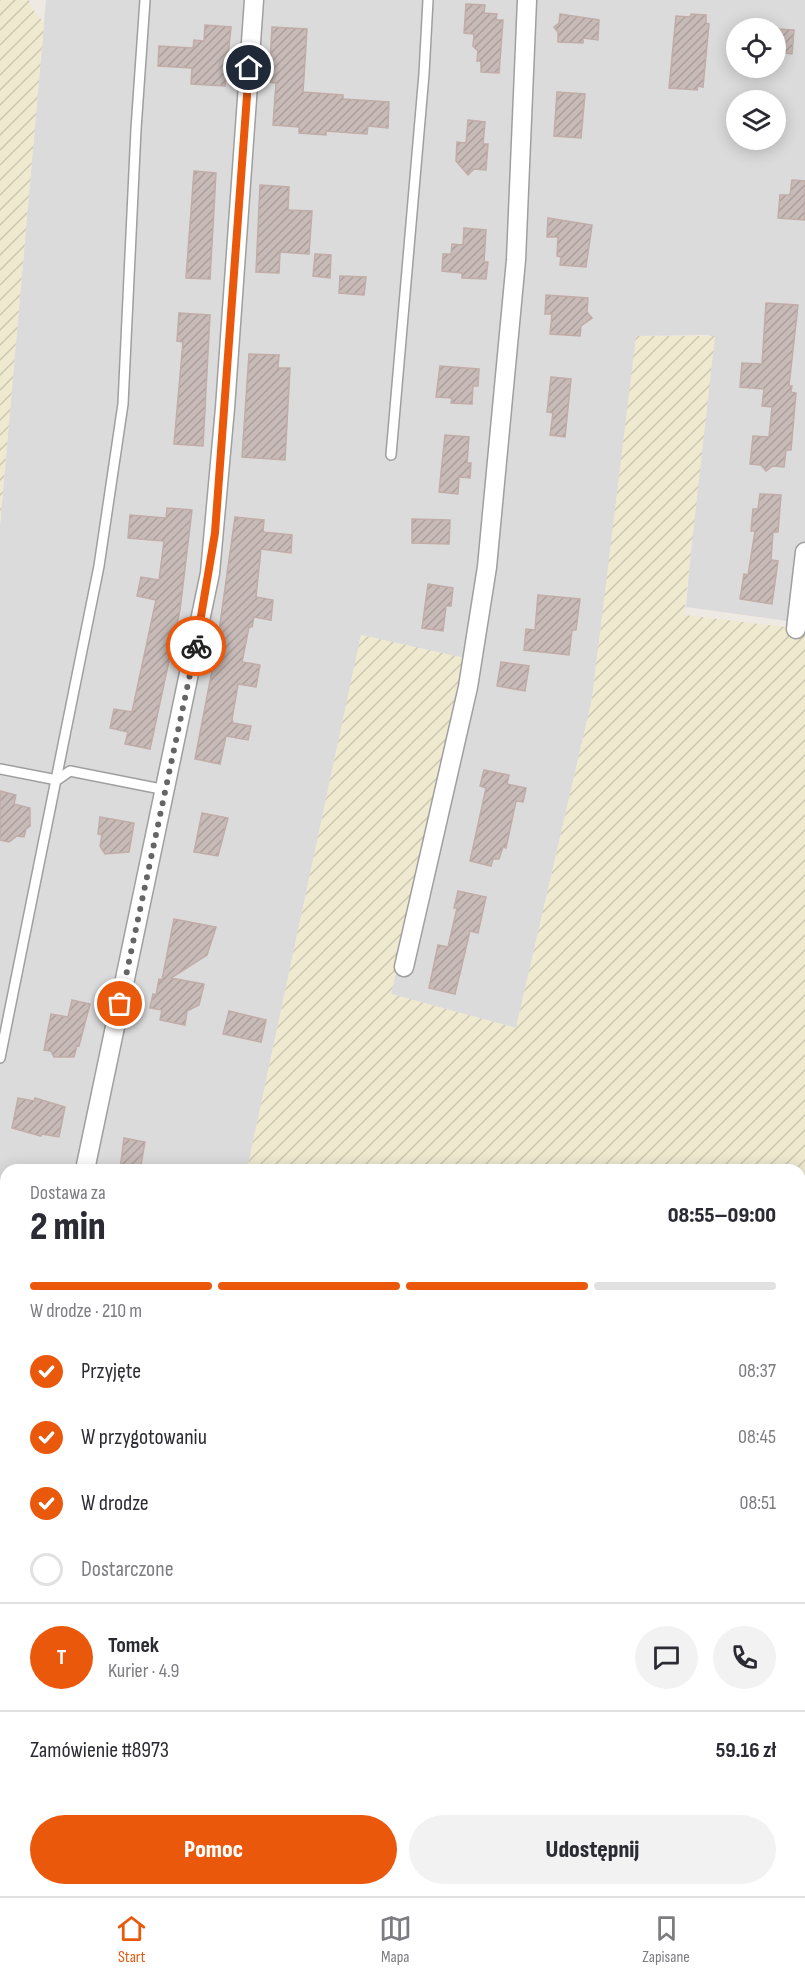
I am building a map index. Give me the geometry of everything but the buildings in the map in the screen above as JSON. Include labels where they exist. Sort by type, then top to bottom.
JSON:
[{"type":"street","points":[[86,1164],[203,614],[214,543],[254,0]]},
{"type":"street","points":[[404,967],[468,687],[487,567],[516,260],[527,0]]},
{"type":"street","points":[[796,628],[805,552]]},
{"type":"lane","points":[[0,1058],[99,566],[123,404],[136,129],[145,0]]},
{"type":"lane","points":[[391,455],[424,74],[428,0]]},
{"type":"lane","points":[[0,769],[57,780],[70,771],[166,790]]},
{"type":"shaded area","points":[[0,0],[29,0],[31,7],[44,23],[0,525]]},
{"type":"shaded area","points":[[46,0],[805,0],[805,589],[802,623],[686,607],[709,335],[637,336],[592,699],[516,1028],[391,994],[465,659],[361,635],[248,1164],[0,1164],[0,525]]},
{"type":"shaded area","points":[[636,336],[715,336],[684,615],[803,629],[805,619],[805,1164],[248,1164],[361,635],[465,658],[391,994],[516,1028],[592,699]]},
{"type":"way so far","points":[[120,1004],[196,646]]},
{"type":"route","points":[[196,646],[215,533],[249,68]]}]
